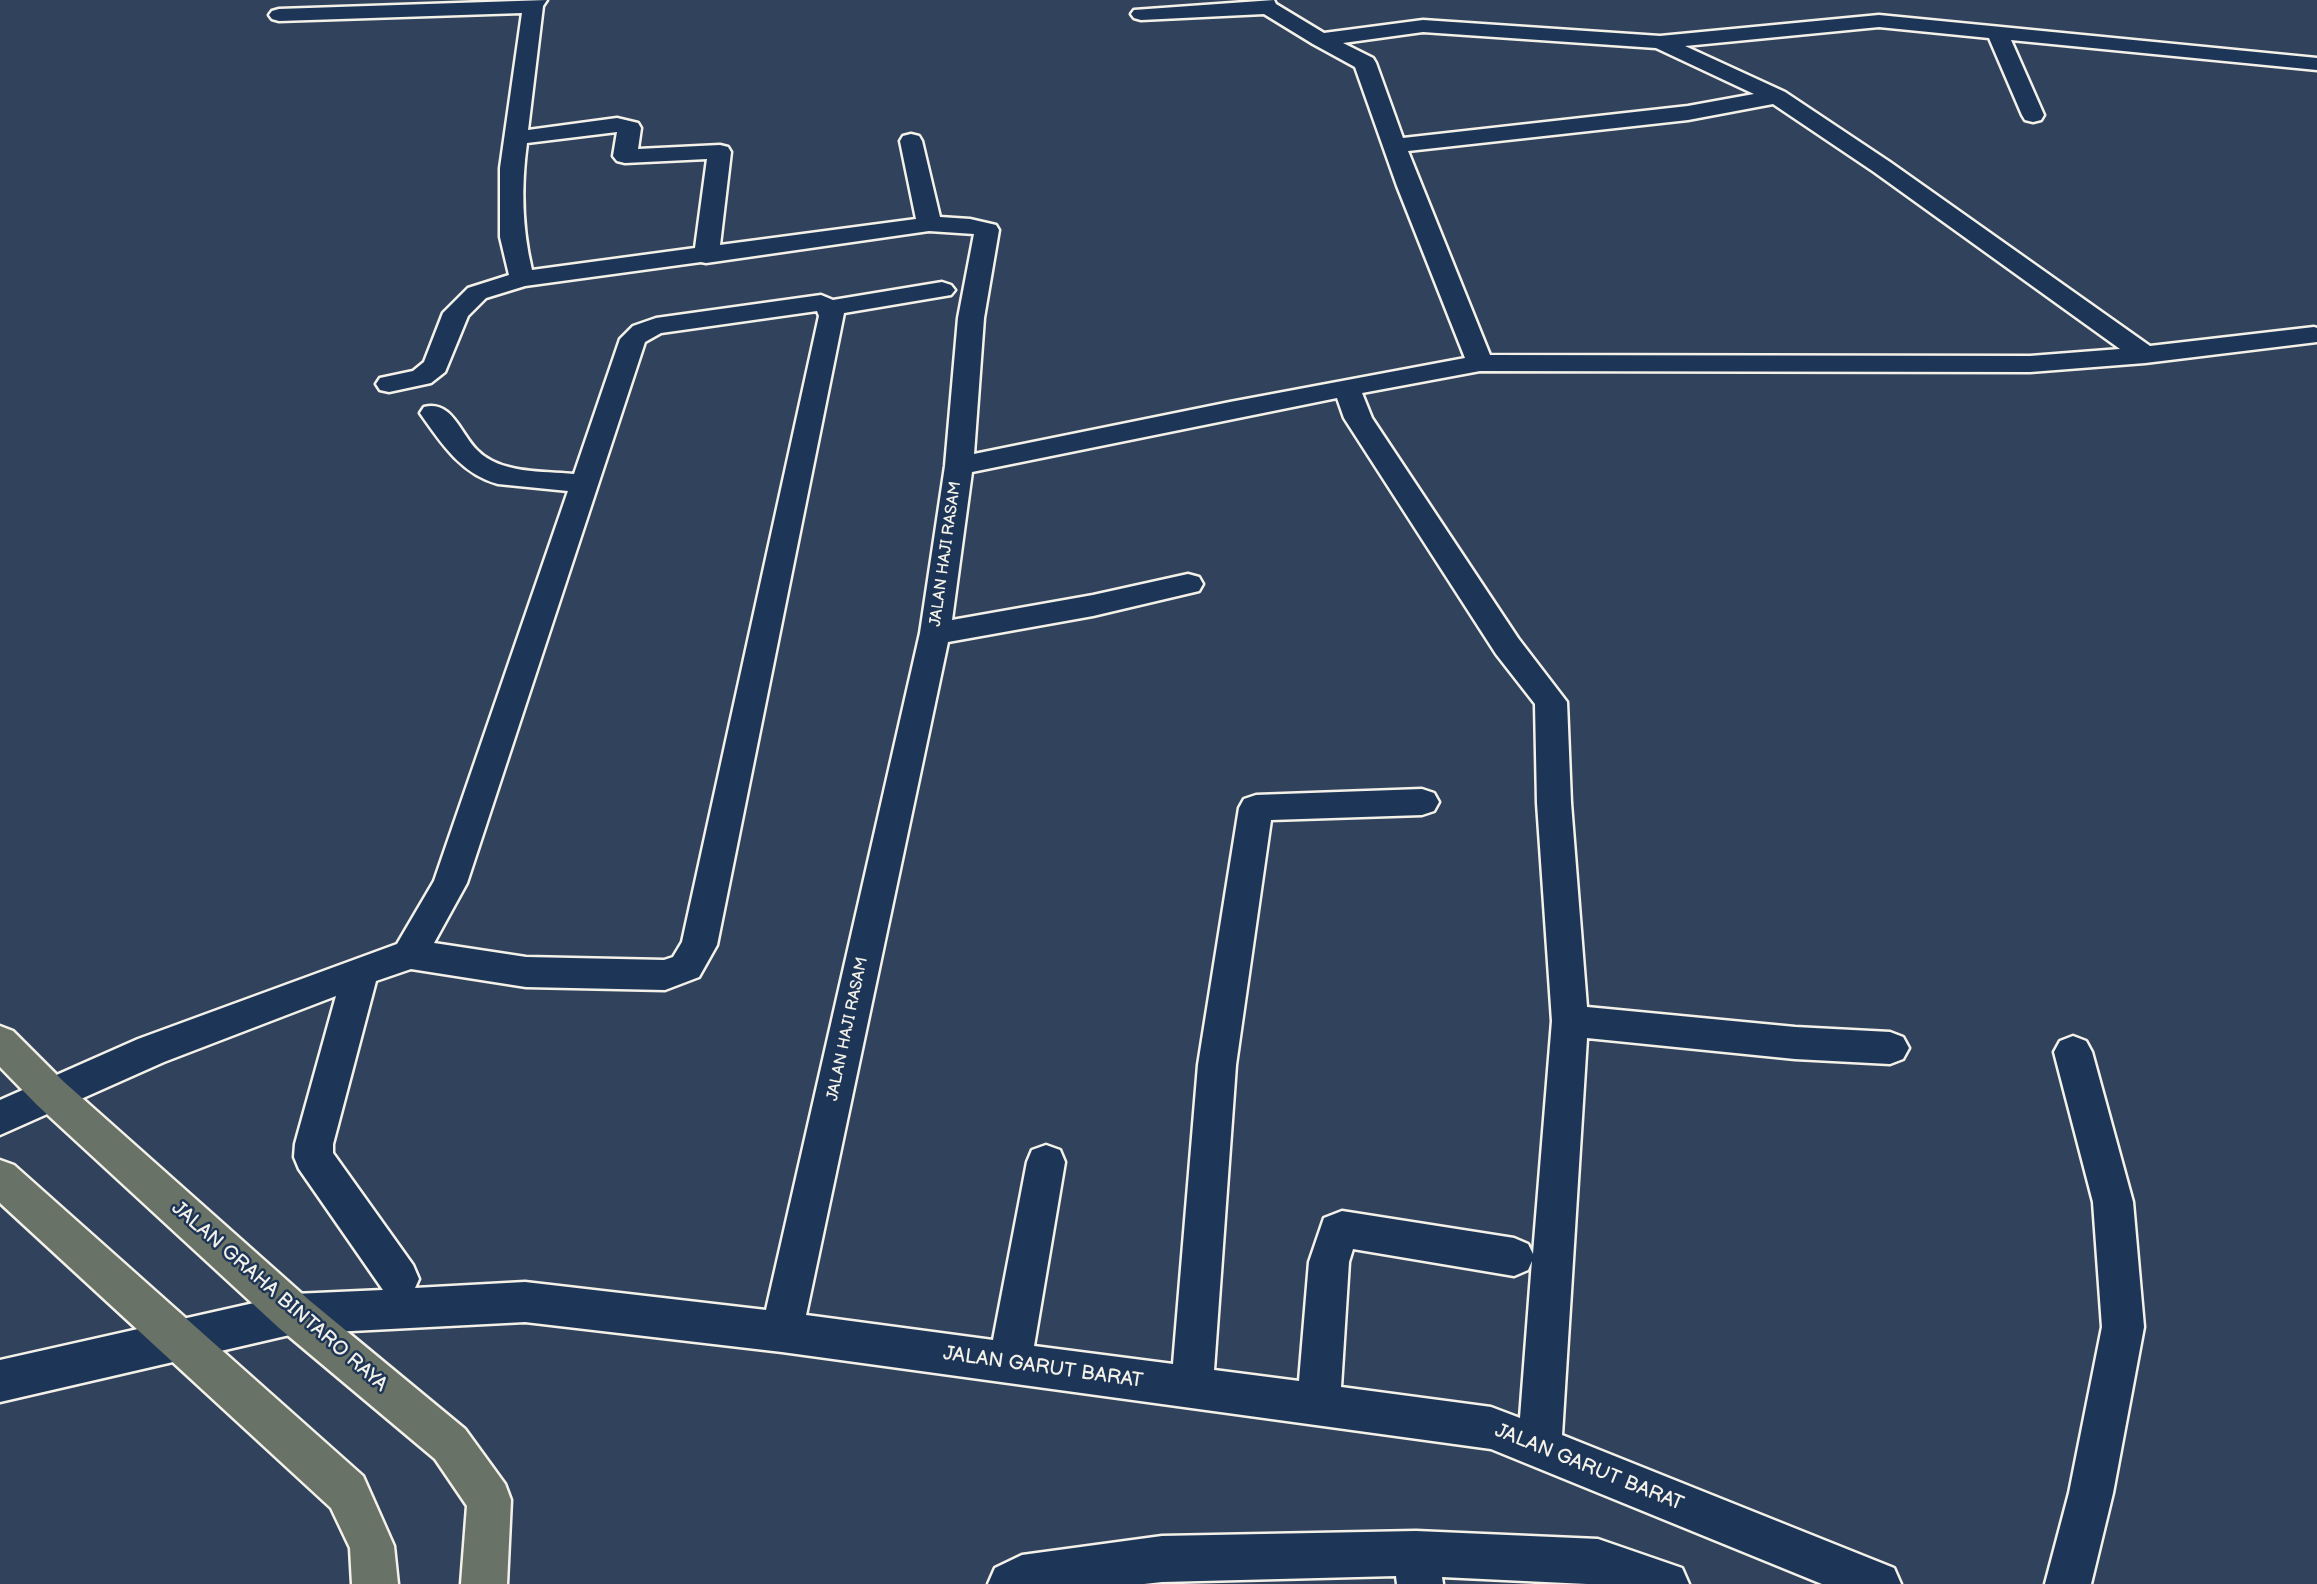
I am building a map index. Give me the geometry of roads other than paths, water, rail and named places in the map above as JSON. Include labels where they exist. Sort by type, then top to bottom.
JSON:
[{"type":"main road","name":"JALAN GRAHA BINTARO RAYA","points":[[0,1042],[50,1093],[294,1314],[450,1444],[489,1500],[484,1584]]},
{"type":"main road","points":[[0,1178],[347,1492],[372,1546],[375,1584]]},
{"type":"street","points":[[279,15],[535,3],[512,168],[512,237],[522,279]]},
{"type":"street","points":[[1141,14],[1266,4],[1320,40],[1365,63],[1394,146],[1480,363]]},
{"type":"street","points":[[1320,40],[1423,26],[1660,42],[1879,21],[2307,63],[2317,76]]},
{"type":"street","points":[[1996,33],[2033,115]]},
{"type":"street","points":[[1660,42],[1777,97],[1882,167],[2145,355]]},
{"type":"street","points":[[1394,146],[1688,112],[1777,97]]},
{"type":"street","points":[[516,138],[617,125],[630,128],[625,156],[720,152],[706,256]]},
{"type":"street","points":[[911,141],[929,224]]},
{"type":"street","name":"JALAN HAJI RASAM","points":[[389,384],[422,377],[436,366],[456,313],[477,293],[522,279],[706,256],[929,224],[970,226],[987,230],[971,318],[959,466],[934,633],[782,1332]]},
{"type":"street","points":[[829,308],[942,290]]},
{"type":"street","points":[[0,1118],[50,1093],[136,1056],[410,954],[526,972],[665,975],[686,967],[699,945],[832,316],[829,308],[821,303],[656,326],[642,331],[633,339],[450,883],[410,954]]},
{"type":"street","points":[[959,466],[1480,363],[2030,364],[2145,355],[2314,335]]},
{"type":"street","points":[[1347,388],[1364,428],[1507,646],[1551,702],[1554,803],[1570,1021],[1539,1449]]},
{"type":"street","points":[[434,412],[468,458],[498,475],[584,484]]},
{"type":"street","points":[[934,633],[1024,620],[1112,603],[1188,584]]},
{"type":"street","points":[[1192,1388],[1217,1065],[1256,808],[1422,802]]},
{"type":"street","points":[[361,972],[314,1144],[313,1157],[399,1279]]},
{"type":"street","points":[[1570,1021],[1795,1042],[1890,1048]]},
{"type":"street","points":[[2068,1584],[2091,1493],[2123,1327],[2113,1202],[2073,1052]]},
{"type":"street","points":[[1010,1363],[1046,1162]]},
{"type":"street","points":[[1318,1405],[1329,1262],[1338,1231],[1342,1229],[1514,1257]]},
{"type":"street","name":"JALAN GARUT BARAT","points":[[0,1381],[294,1314],[525,1302],[782,1332],[1491,1428],[1878,1584]]},
{"type":"street","points":[[1011,1584],[1022,1578],[1162,1559],[1418,1569],[1598,1562],[1666,1584]]}]
